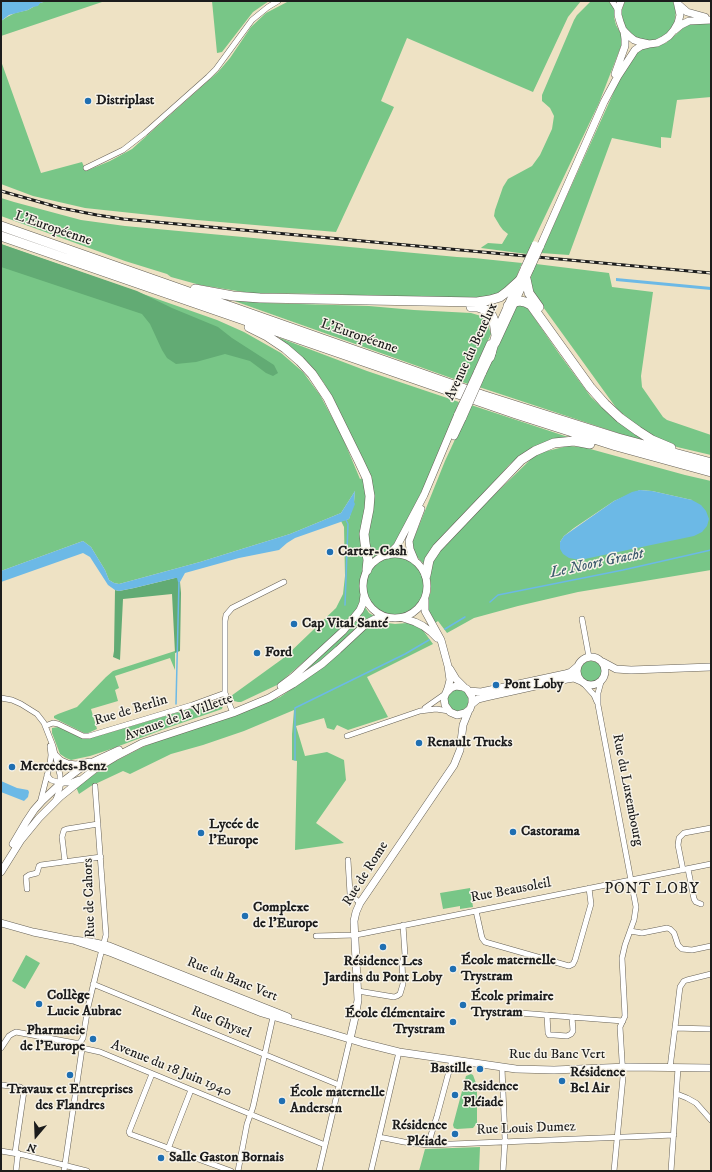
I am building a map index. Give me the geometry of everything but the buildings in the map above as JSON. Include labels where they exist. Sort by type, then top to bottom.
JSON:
[{"type":"highway","name":"L'Européenne","points":[[1,226],[482,395],[618,438],[711,463]]},
{"type":"highway","name":"L'Européenne","points":[[1,236],[516,414],[616,446],[711,472]]},
{"type":"highway","points":[[43,241],[182,286],[210,292],[260,298],[483,302],[503,295],[522,280],[532,298],[616,414]]},
{"type":"highway","points":[[89,266],[250,327],[285,348],[307,368],[318,381],[328,398],[367,478],[370,502],[364,537],[368,560],[367,570]]},
{"type":"highway","points":[[358,300],[423,306],[476,307],[486,310],[492,316],[496,324],[496,338],[490,357]]},
{"type":"highway","points":[[512,304],[525,302],[532,306],[590,387],[605,404],[632,427],[652,440],[676,450],[711,460]]},
{"type":"highway","points":[[426,575],[432,553],[439,545],[518,462],[542,447],[564,442],[586,443],[624,453],[699,469]]},
{"type":"street","points":[[86,168],[123,150],[145,133],[216,69],[252,20],[278,1]]},
{"type":"street","points":[[612,1],[618,12]]},
{"type":"street","points":[[618,12],[621,1]]},
{"type":"street","points":[[678,3],[685,11],[711,19]]},
{"type":"street","points":[[674,31],[679,20],[680,13],[678,3]]},
{"type":"street","name":"Avenue du Benelux","points":[[480,373],[490,357],[522,280],[604,102],[624,49],[626,39],[620,24],[618,12]]},
{"type":"street","name":"Avenue du Benelux","points":[[604,102],[633,52],[641,46],[662,41],[681,25],[689,21],[711,19]]},
{"type":"street","points":[[624,31],[636,41],[649,44]]},
{"type":"street","name":"Avenue du Benelux","points":[[388,555],[397,546],[424,495],[480,373],[496,330],[512,304]]},
{"type":"street","name":"Avenue du Benelux","points":[[415,561],[409,546],[411,535],[461,415]]},
{"type":"street","points":[[444,649],[437,638],[415,622],[403,618],[389,618],[381,616],[367,603],[364,595],[363,581],[367,570],[377,560],[388,555],[402,555],[415,561],[422,567],[426,575],[428,587],[425,600],[425,611],[441,640],[444,649],[450,680],[444,703],[450,712]]},
{"type":"street","points":[[232,711],[224,693],[225,621],[227,613],[235,606],[284,582]]},
{"type":"street","name":"Avenue de la Villette","points":[[1,866],[26,822],[39,804],[61,783],[79,769],[96,760],[155,736],[232,711],[273,691],[293,677],[336,639],[360,610],[364,595]]},
{"type":"street","points":[[403,618],[417,611],[425,600]]},
{"type":"street","name":"Avenue de la Villette","points":[[1,872],[24,836],[54,802],[83,778],[108,761],[137,746],[159,737],[269,698],[310,673],[329,659],[370,621],[389,618]]},
{"type":"street","points":[[582,619],[589,657]]},
{"type":"street","points":[[347,736],[420,711],[432,704],[454,687],[459,686],[481,692],[565,674],[573,671],[582,661],[589,657],[596,658],[616,669],[631,670],[711,667]]},
{"type":"street","points":[[602,681],[606,670],[603,662]]},
{"type":"street","points":[[448,666],[456,679],[467,689],[472,697],[471,707]]},
{"type":"street","points":[[578,666],[577,674],[583,682]]},
{"type":"street","points":[[420,711],[436,709],[461,714],[471,707],[476,700],[486,697],[574,678],[594,685],[615,673],[631,670]]},
{"type":"street","name":"Rue du Luxembourg","points":[[602,681],[598,691],[598,705],[636,907],[635,917],[622,958],[625,1016],[620,1027],[623,1077],[614,1171]]},
{"type":"street","name":"Rue du Luxembourg","points":[[583,682],[594,695],[598,705]]},
{"type":"street","name":"Rue de Berlin","points":[[45,726],[53,723],[58,724],[83,736],[89,736],[192,705],[224,693]]},
{"type":"street","points":[[1,698],[15,701],[27,707],[37,714],[45,726],[60,772],[60,791],[54,802]]},
{"type":"street","name":"Rue de Rome","points":[[350,1037],[356,1014],[358,991],[354,918],[356,912],[360,903],[454,765],[458,755],[463,725],[471,707]]},
{"type":"street","name":"Rue de Rome","points":[[450,712],[458,723],[461,738]]},
{"type":"street","points":[[39,804],[51,754],[48,735]]},
{"type":"street","points":[[54,752],[60,760],[68,763],[76,764],[96,760]]},
{"type":"street","points":[[47,775],[50,780],[61,783],[72,783],[83,778]]},
{"type":"street","name":"Rue de Cahors","points":[[64,1171],[81,1046],[93,984],[106,934],[95,786]]},
{"type":"street","points":[[65,862],[62,837],[64,830],[67,828],[98,824]]},
{"type":"street","points":[[701,904],[696,902],[694,899],[678,845],[679,838],[684,833],[711,828]]},
{"type":"street","points":[[27,890],[26,877],[37,873],[40,866],[100,857]]},
{"type":"street","points":[[348,860],[350,894],[360,903]]},
{"type":"street","name":"Rue Beausoleil","points":[[316,936],[355,935],[711,864]]},
{"type":"street","points":[[476,911],[482,938],[485,942],[569,966],[573,964],[575,960],[591,904],[588,888]]},
{"type":"street","points":[[358,991],[391,997],[399,995],[403,985],[402,963],[405,955],[403,925]]},
{"type":"street","name":"Rue du Banc Vert","points":[[1,926],[33,932]]},
{"type":"street","name":"Rue du Banc Vert","points":[[1,926],[102,947],[170,969],[292,1019],[381,1048],[399,1052],[516,1069],[711,1068]]},
{"type":"street","points":[[630,931],[642,933],[667,928],[674,933],[678,945],[682,949],[692,950],[711,946]]},
{"type":"street","name":"Rue du Banc Vert","points":[[102,947],[112,953],[273,1017],[350,1037]]},
{"type":"street","points":[[671,1171],[677,1094],[674,1068],[675,1028],[679,991],[681,985],[687,980],[711,974]]},
{"type":"street","name":"Rue Ghysel","points":[[93,984],[339,1085]]},
{"type":"street","points":[[495,1014],[516,1013],[623,1021]]},
{"type":"street","points":[[547,1015],[548,1033],[554,1035],[567,1036],[571,1034],[573,1031],[572,1017]]},
{"type":"street","points":[[238,1171],[273,1017]]},
{"type":"street","points":[[675,1028],[711,1029]]},
{"type":"street","name":"Avenue du 18 Juin 1940","points":[[1,1048],[9,1036],[16,1032],[75,1044],[98,1051],[325,1145]]},
{"type":"street","points":[[319,1171],[350,1037]]},
{"type":"street","points":[[371,1171],[399,1052]]},
{"type":"street","points":[[429,1145],[452,1060]]},
{"type":"street","points":[[502,1068],[505,1142],[503,1171]]},
{"type":"street","points":[[152,1074],[130,1133],[168,1149],[232,1171]]},
{"type":"street","points":[[1,1084],[20,1087],[24,1090],[16,1171]]},
{"type":"street","points":[[168,1149],[191,1090]]},
{"type":"street","points":[[677,1094],[696,1103],[711,1120]]},
{"type":"street","name":"Rue Louis Dumez","points":[[379,1137],[429,1145],[674,1135]]},
{"type":"street","points":[[1,1151],[17,1153],[87,1171]]},
{"type":"green space","points":[[47,1],[105,1],[1,36],[1,21],[15,13],[28,10]]},
{"type":"green space","points":[[212,1],[269,1],[253,12],[222,52],[217,53]]},
{"type":"green space","points":[[289,1],[581,1],[568,17],[533,92],[407,38],[381,101],[394,107],[336,232],[197,220],[85,208],[33,196],[1,184],[1,61],[41,173],[82,162],[86,171],[110,161],[132,149],[218,72],[230,58],[251,27],[266,13]]},
{"type":"green space","points":[[591,1],[607,1],[611,3],[614,7],[616,25],[623,41],[599,103],[527,254],[481,248],[488,243],[502,244],[508,234],[503,230],[494,216],[503,187],[508,179],[532,166],[540,155],[552,129],[554,116],[550,108],[542,101],[542,95],[574,20]]},
{"type":"green space","points":[[625,1],[673,1],[676,11],[674,25],[666,35],[657,40],[645,40],[635,37],[626,29],[622,16]]},
{"type":"green space","points":[[688,24],[711,24],[711,97],[677,100],[671,138],[661,137],[661,148],[612,138],[569,255],[541,253],[622,74],[637,51],[666,43]]},
{"type":"green space","points":[[1,198],[81,220],[125,226],[522,263],[516,278],[510,286],[498,294],[483,299],[250,293],[200,285],[171,277],[167,274],[125,261],[1,216]]},
{"type":"green space","points":[[1,244],[217,320],[244,332],[281,353],[303,372],[320,395],[342,436],[360,479],[363,478],[366,502],[365,560],[360,580],[360,602],[359,607],[345,626],[277,685],[241,702],[234,701],[231,696],[285,657],[336,608],[343,594],[345,576],[344,527],[341,521],[349,519],[354,502],[355,491],[341,513],[290,534],[200,562],[119,584],[109,580],[105,570],[91,547],[83,541],[1,571]]},
{"type":"green space","points":[[1,244],[137,291],[172,308],[218,327],[232,338],[274,365],[278,373],[273,376],[266,373],[250,361],[225,354],[196,362],[176,364],[167,358],[150,324],[142,314],[1,267]]},
{"type":"green space","points":[[536,264],[609,273],[612,287],[653,292],[641,376],[642,387],[663,417],[667,420],[711,435],[711,455],[677,447],[661,440],[641,429],[617,409],[533,293],[530,282],[532,272]]},
{"type":"green space","points":[[223,297],[265,303],[369,306],[471,313],[481,316],[487,321],[491,334],[468,384]]},
{"type":"green space","points":[[518,304],[526,306],[591,397],[611,416],[641,437],[641,439],[639,440],[479,387]]},
{"type":"green space","points":[[280,338],[367,371],[459,402],[424,492],[393,547],[389,551],[379,554],[371,561],[367,539],[373,497],[334,401],[324,383],[313,368],[292,349],[279,341]]},
{"type":"green space","points":[[471,405],[571,438],[525,453],[510,464],[437,545],[425,565],[416,556],[412,543],[445,461]]},
{"type":"green space","points":[[568,446],[583,447],[711,481],[711,570],[578,592],[518,606],[474,618],[447,633],[438,621],[434,624],[427,609],[431,591],[429,575],[433,561],[444,544],[532,458],[543,452]],"holes":[[[640,490],[652,491],[692,500],[560,549],[560,542],[564,536],[614,501]]]},
{"type":"green space","points":[[395,556],[411,561],[416,565],[420,570],[425,586],[420,602],[416,607],[411,611],[395,616],[379,611],[374,607],[370,602],[365,586],[370,570],[374,565],[379,561]]},
{"type":"green space","points":[[178,578],[178,582],[180,582],[181,593],[180,651],[175,653],[172,594],[123,599],[120,660],[113,657],[115,590],[119,591],[134,588]]},
{"type":"green space","points":[[365,607],[369,613],[376,617],[327,657],[287,684],[346,633],[358,619]]},
{"type":"green space","points":[[375,622],[395,624],[407,623],[414,625],[422,629],[433,644],[367,677],[388,717],[348,730],[337,725],[334,730],[327,728],[324,718],[296,726],[305,756],[327,752],[344,760],[346,780],[316,823],[344,843],[295,850],[297,761],[292,760],[294,710],[244,731],[171,754],[130,774],[123,771],[91,786],[79,794],[76,787],[108,765],[143,747],[167,737],[257,707],[280,697],[330,661],[365,626]]},
{"type":"green space","points":[[175,651],[175,670],[170,658],[115,676],[119,688],[115,690],[118,701],[91,709],[97,729],[86,734],[54,718],[54,716],[58,714],[77,707],[113,671]]},
{"type":"green space","points":[[591,661],[599,664],[602,672],[599,680],[591,683],[583,680],[580,672],[583,664]]},
{"type":"green space","points":[[458,689],[466,692],[469,700],[466,708],[458,711],[450,708],[447,700],[450,692]]},
{"type":"green space","points":[[216,701],[222,702],[222,709],[111,749],[71,760],[60,754],[52,733],[52,728],[58,727],[84,739],[88,739]]},
{"type":"green space","points":[[470,888],[473,907],[460,909],[460,906],[443,909],[440,893]]},
{"type":"green space","points":[[26,955],[40,963],[25,989],[12,981]]},
{"type":"green space","points":[[471,1074],[473,1075],[477,1086],[477,1123],[473,1128],[457,1129],[454,1128],[453,1125],[466,1076]]},
{"type":"green space","points":[[480,1147],[479,1171],[419,1171],[425,1149]]},
{"type":"water","points":[[1,1],[47,1],[28,10],[9,15],[1,21]]},
{"type":"water","points":[[616,278],[711,287],[711,290],[616,281]]},
{"type":"water","points":[[640,490],[652,491],[692,500],[701,505],[706,511],[709,519],[707,526],[702,532],[694,536],[580,560],[569,558],[563,554],[560,549],[560,542],[564,536],[614,501],[632,492]]},
{"type":"water","points":[[355,491],[355,504],[349,519],[295,538],[279,550],[239,558],[185,573],[180,582],[178,582],[177,578],[175,578],[119,591],[115,590],[108,585],[90,557],[83,553],[1,582],[1,571],[83,541],[91,547],[105,570],[109,580],[119,584],[200,562],[290,534],[341,513]]},
{"type":"water","points":[[1,781],[17,788],[28,790],[28,797],[24,801],[1,792]]},
{"type":"waterway","points":[[345,605],[348,524],[346,520]]},
{"type":"waterway","name":"Le Noort Gracht","points":[[490,602],[498,595],[623,570],[711,550]]},
{"type":"waterway","points":[[176,704],[179,581]]},
{"type":"waterway","name":"Le Noort Gracht","points":[[445,629],[465,617]]},
{"type":"waterway","name":"Le Noort Gracht","points":[[295,760],[295,708],[405,654],[429,640]]},
{"type":"railway","points":[[1,191],[61,208],[123,219],[711,273]]},
{"type":"place","name":"Distriplast","points":[[88,101]]},
{"type":"place","name":"Carter-Cash","points":[[330,552]]},
{"type":"place","name":"Cap Vital Santé","points":[[294,624]]},
{"type":"place","name":"Ford","points":[[257,653]]},
{"type":"place","name":"Pont Loby","points":[[496,685]]},
{"type":"place","name":"Renault Trucks","points":[[419,743]]},
{"type":"place","name":"Mercedes-Benz","points":[[12,767]]},
{"type":"place","name":"Castorama","points":[[513,832]]},
{"type":"place","name":"Lycée de l'Europe","points":[[201,833]]},
{"type":"place","name":"Complexe de l'Europe","points":[[245,916]]},
{"type":"place","name":"Résidence Les Jardins du Pont Loby","points":[[383,947]]},
{"type":"place","name":"École maternelle Trystram","points":[[453,969]]},
{"type":"place","name":"Collège Lucie Aubrac","points":[[39,1004]]},
{"type":"place","name":"École primaire Trystram","points":[[463,1005]]},
{"type":"place","name":"École élémentaire Trystram","points":[[453,1022]]},
{"type":"place","name":"Pharmacie de l'Europe","points":[[93,1039]]},
{"type":"place","name":"Bastille","points":[[480,1069]]},
{"type":"place","name":"Travaux et Entreprises des Flandres","points":[[70,1075]]},
{"type":"place","name":"Résidence Bel Air","points":[[562,1081]]},
{"type":"place","name":"Residence Pléiade","points":[[455,1095]]},
{"type":"place","name":"École maternelle Andersen","points":[[282,1101]]},
{"type":"place","name":"Résidence Pléiade","points":[[455,1134]]},
{"type":"place","name":"Salle Gaston Bornais","points":[[161,1158]]},
{"type":"district","name":"PONT LOBY","points":[[652,890]]}]
